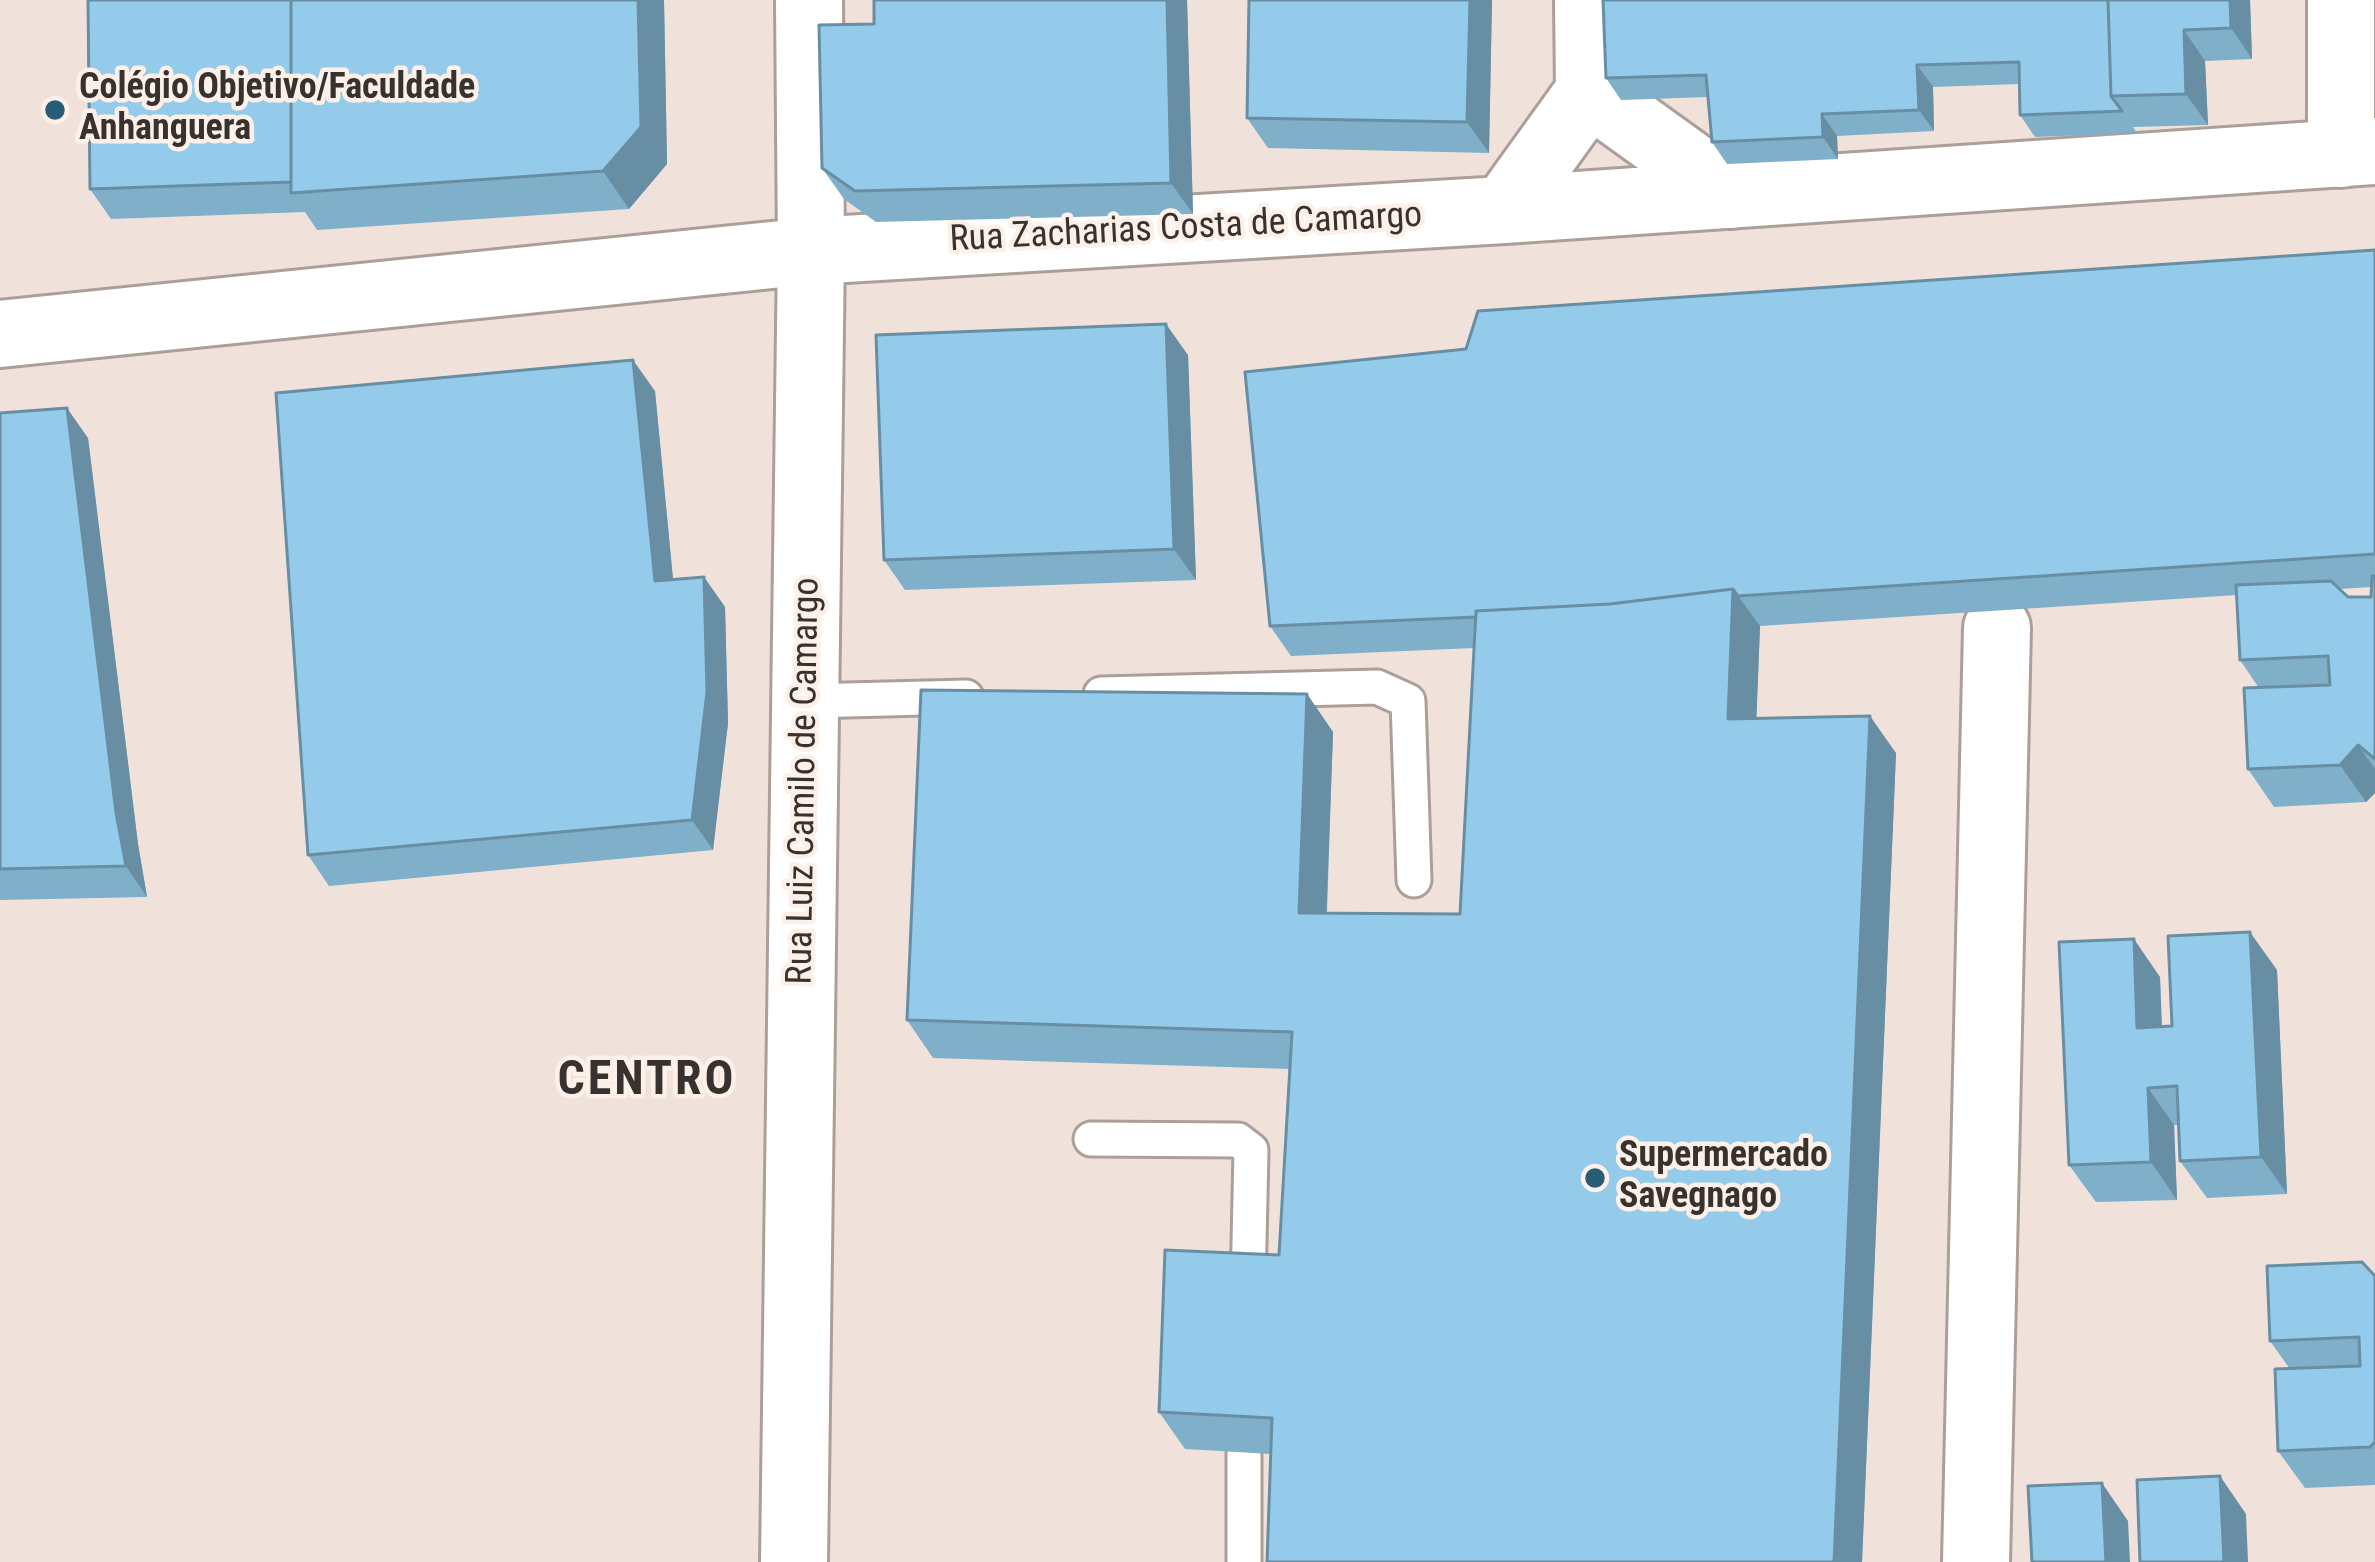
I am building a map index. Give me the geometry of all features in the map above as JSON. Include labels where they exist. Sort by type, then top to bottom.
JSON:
[{"type":"main road","name":"Rua Luiz Camilo de Camargo","points":[[794,1562],[811,251],[809,0]]},
{"type":"main road","points":[[1504,210],[1589,92],[1588,0]]},
{"type":"main road","points":[[2341,0],[2358,153]]},
{"type":"main road","points":[[1589,92],[1732,195]]},
{"type":"main road","name":"Rua Zacharias Costa de Camargo","points":[[0,334],[811,251],[2358,153]]},
{"type":"main road","points":[[1976,1562],[1997,628]]},
{"type":"lane","points":[[1068,694],[1377,687],[1408,700],[1414,880]]},
{"type":"lane","points":[[806,701],[996,696]]},
{"type":"lane","points":[[1091,1139],[1238,1140],[1252,1150],[1248,1290]]},
{"type":"lane","points":[[1244,1453],[1244,1562]]},
{"type":"building","points":[[88,0],[291,0],[291,182],[90,189]]},
{"type":"building","points":[[291,0],[638,0],[641,127],[603,171],[291,193]]},
{"type":"building","points":[[874,0],[1167,0],[1171,183],[855,191],[822,168],[819,25],[874,24]]},
{"type":"building","points":[[1249,0],[1470,0],[1467,122],[1247,118]]},
{"type":"building","points":[[1603,0],[2108,0],[2111,96],[2122,111],[2020,115],[2019,62],[1917,65],[1919,110],[1822,114],[1823,137],[1712,142],[1706,75],[1606,78]]},
{"type":"building","points":[[2108,0],[2230,0],[2231,28],[2184,30],[2186,94],[2111,96]]},
{"type":"building","points":[[2375,250],[2375,554],[1738,596],[1733,589],[1610,604],[1476,611],[1476,617],[1270,626],[1245,372],[1466,349],[1478,311]]},
{"type":"building","points":[[1166,324],[1174,549],[884,560],[876,335]]},
{"type":"building","points":[[633,360],[655,581],[704,577],[707,692],[692,820],[308,855],[276,393]]},
{"type":"building","points":[[67,408],[126,866],[0,869],[0,413]]},
{"type":"building","points":[[2372,576],[2375,759],[2358,745],[2340,765],[2248,769],[2244,688],[2330,685],[2328,656],[2240,660],[2236,585],[2331,581],[2348,597],[2371,597]]},
{"type":"building","name":"Supermercado Savegnago","points":[[1733,589],[1728,719],[1870,716],[1834,1562],[1267,1562],[1272,1418],[1159,1412],[1165,1250],[1279,1255],[1292,1032],[907,1020],[921,690],[1307,694],[1299,913],[1460,914],[1476,611],[1610,604]]},
{"type":"building","points":[[2250,932],[2261,1157],[2180,1161],[2177,1086],[2148,1088],[2151,1162],[2069,1165],[2059,942],[2134,939],[2137,1028],[2172,1026],[2168,936]]},
{"type":"building","points":[[2362,1262],[2375,1276],[2375,1442],[2370,1447],[2278,1451],[2275,1369],[2360,1366],[2359,1337],[2270,1341],[2267,1266]]},
{"type":"building","points":[[2220,1476],[2224,1562],[2140,1562],[2137,1480]]},
{"type":"building","points":[[2102,1483],[2106,1562],[2032,1562],[2028,1486]]},
{"type":"place","name":"Colégio Objetivo/Faculdade Anhanguera","points":[[55,110]]},
{"type":"place","name":"Supermercado Savegnago","points":[[1595,1178]]},
{"type":"district","name":"CENTRO","points":[[647,1082]]}]
